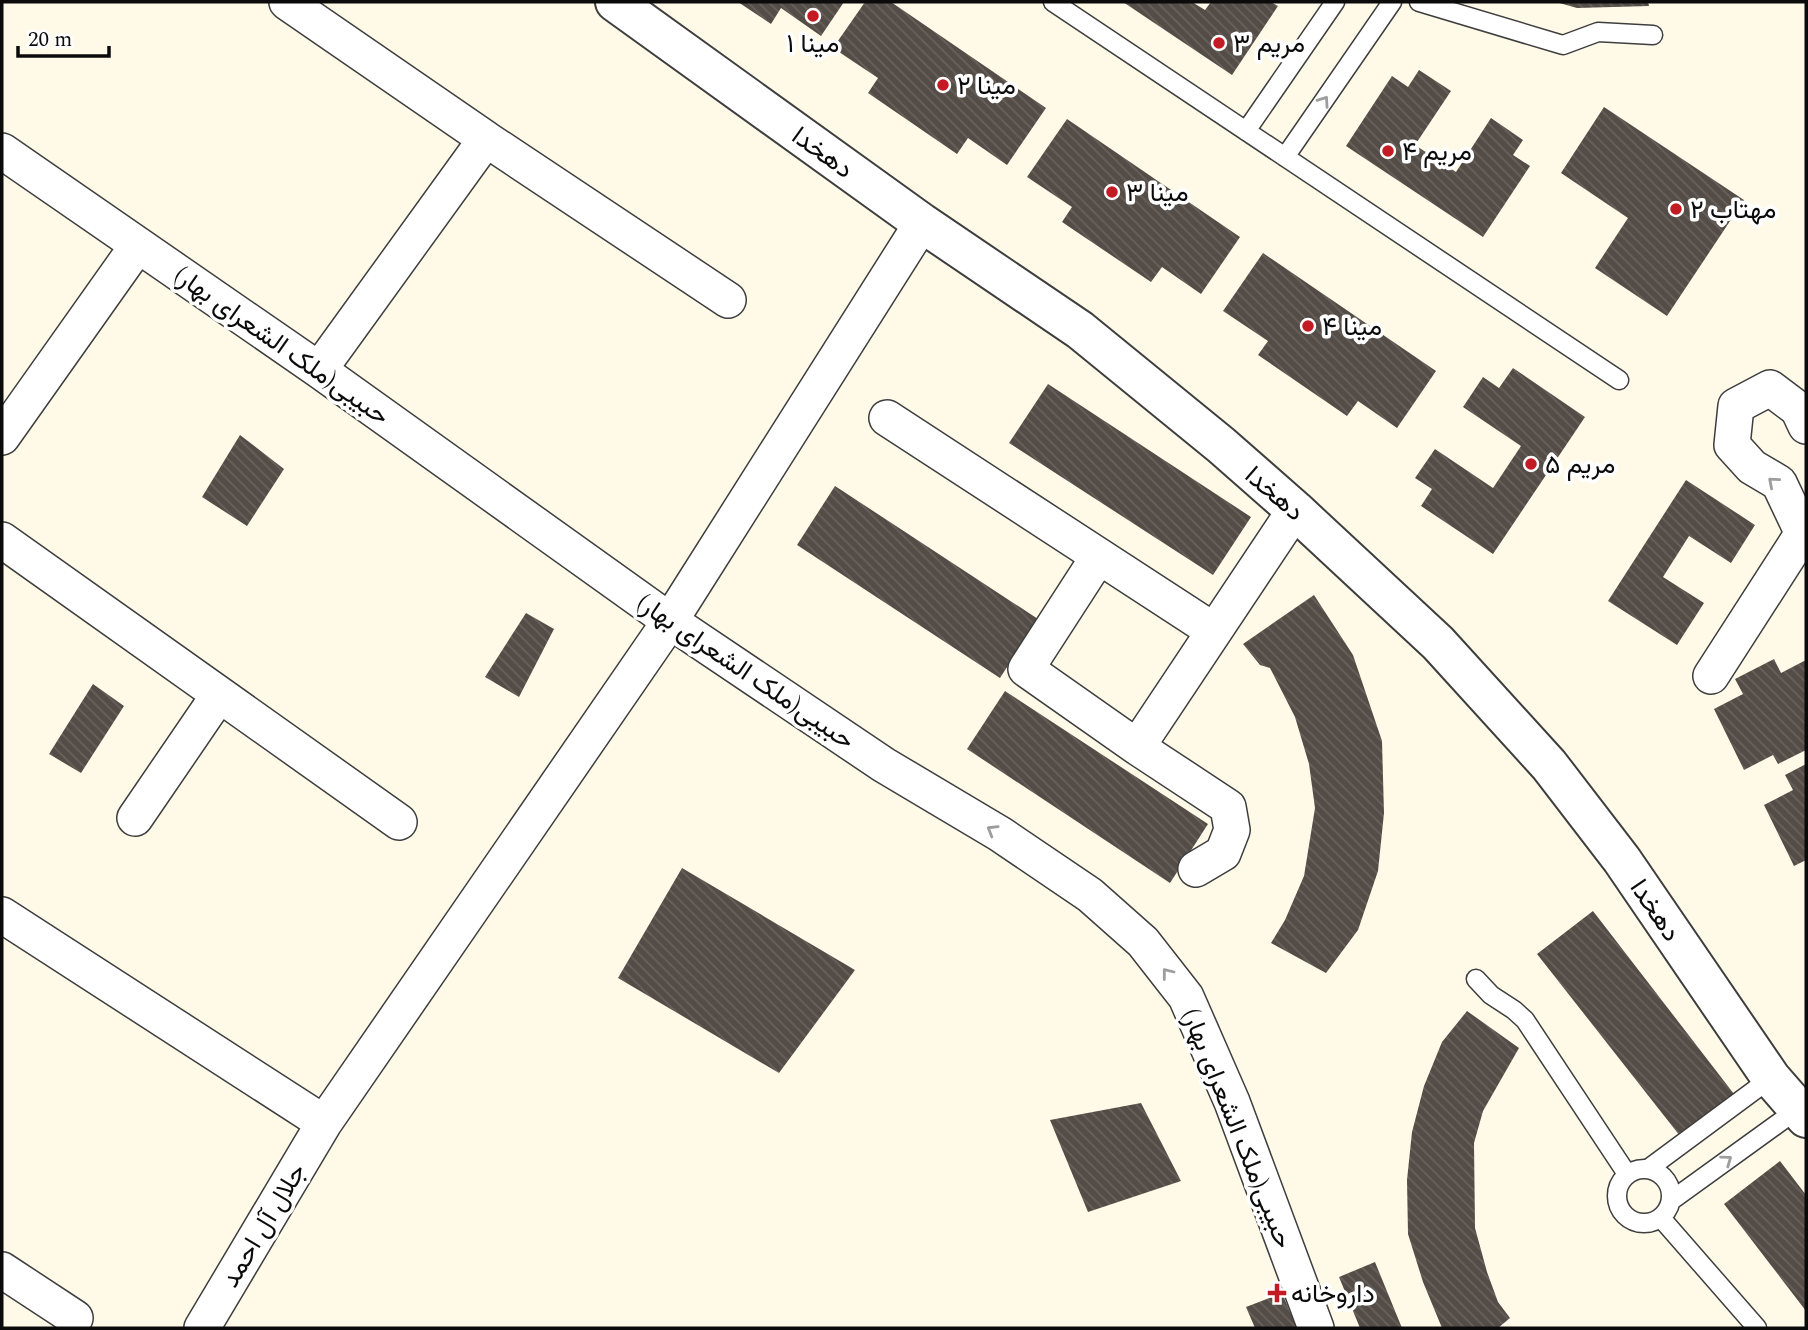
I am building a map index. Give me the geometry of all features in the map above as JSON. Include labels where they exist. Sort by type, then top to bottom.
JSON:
[{"type":"street","points":[[286,2],[728,300]]},
{"type":"street","name":"دهخدا","points":[[615,2],[922,223],[1080,330],[1295,510],[1438,643],[1549,765],[1622,860],[1771,1078],[1802,1113]]},
{"type":"street","points":[[319,370],[486,139]]},
{"type":"street","name":"حبیبی(ملک الشعرای بهار)","points":[[2,152],[319,370],[670,621],[884,765],[1000,834],[1090,895],[1143,942],[1186,997],[1232,1102],[1316,1328]]},
{"type":"street","name":"جلال آل احمد","points":[[202,1328],[324,1123],[670,621],[922,223]]},
{"type":"street","points":[[2,437],[138,245]]},
{"type":"street","points":[[1711,676],[1805,537],[1779,483],[1752,467],[1732,445],[1736,405],[1770,388],[1798,409],[1806,426]]},
{"type":"street","points":[[887,418],[1214,631]]},
{"type":"street","points":[[1137,747],[1295,510]]},
{"type":"street","points":[[2,540],[399,822]]},
{"type":"street","points":[[1099,556],[1026,668],[1137,747],[1228,807],[1232,830],[1223,853],[1196,869]]},
{"type":"street","points":[[135,818],[219,695]]},
{"type":"street","points":[[2,915],[324,1123]]},
{"type":"street","points":[[2,1270],[75,1318]]},
{"type":"lane","points":[[1053,2],[1619,380]]},
{"type":"lane","points":[[1246,131],[1335,2]]},
{"type":"lane","points":[[1285,157],[1392,2]]},
{"type":"lane","points":[[1419,2],[1563,46],[1598,32],[1653,35]]},
{"type":"lane","points":[[1476,979],[1491,995],[1525,1020],[1628,1174]]},
{"type":"lane","points":[[1648,1169],[1771,1078]]},
{"type":"lane","points":[[1672,1200],[1802,1113]]},
{"type":"lane","points":[[1648,1169],[1667,1179],[1672,1200],[1661,1218],[1652,1223],[1641,1224],[1623,1213],[1617,1193],[1620,1182],[1628,1174],[1648,1169]]},
{"type":"lane","points":[[1661,1218],[1757,1328]]},
{"type":"building","name":"مینا ۱","points":[[738,2],[844,2],[821,36],[781,8],[771,24]]},
{"type":"building","name":"مینا ۲","points":[[865,2],[891,2],[1046,108],[1007,165],[968,138],[957,154],[868,93],[878,78],[833,48]]},
{"type":"building","name":"مریم ۳","points":[[1123,2],[1192,2],[1205,10],[1211,2],[1271,2],[1278,6],[1232,75]]},
{"type":"building","points":[[1556,2],[1648,2],[1649,6],[1577,8]]},
{"type":"building","name":"مریم ۴","points":[[1419,70],[1451,91],[1415,145],[1456,172],[1491,118],[1523,140],[1513,155],[1530,166],[1483,237],[1346,146],[1392,76],[1408,87]]},
{"type":"building","name":"مهتاب ۲","points":[[1604,107],[1744,200],[1667,316],[1595,268],[1628,218],[1561,173]]},
{"type":"building","name":"مینا ۳","points":[[1067,119],[1240,237],[1201,294],[1162,267],[1151,282],[1062,222],[1072,207],[1027,177]]},
{"type":"building","name":"مینا ۴","points":[[1263,253],[1436,371],[1397,428],[1358,401],[1347,416],[1258,355],[1268,341],[1223,311]]},
{"type":"building","name":"مریم ۵","points":[[1513,368],[1585,417],[1493,554],[1421,506],[1432,489],[1415,478],[1435,449],[1493,488],[1521,446],[1463,407],[1483,377],[1499,388]]},
{"type":"building","points":[[1048,384],[1251,517],[1213,575],[1009,443]]},
{"type":"building","points":[[240,435],[284,469],[247,526],[202,497]]},
{"type":"building","points":[[1686,480],[1755,525],[1731,563],[1689,536],[1663,577],[1704,603],[1677,645],[1608,601]]},
{"type":"building","points":[[835,486],[1038,619],[1000,678],[797,545]]},
{"type":"building","points":[[1314,595],[1353,655],[1382,741],[1384,813],[1378,871],[1358,930],[1326,973],[1271,943],[1285,920],[1304,876],[1315,808],[1309,764],[1295,717],[1270,668],[1260,665],[1243,644]]},
{"type":"building","points":[[526,613],[554,629],[519,697],[485,677]]},
{"type":"building","points":[[1774,659],[1781,673],[1806,660],[1806,750],[1778,764],[1773,755],[1744,770],[1714,709],[1743,694],[1735,679]]},
{"type":"building","points":[[93,684],[124,706],[81,773],[49,754]]},
{"type":"building","points":[[1005,691],[1208,824],[1170,883],[967,749]]},
{"type":"building","points":[[1806,764],[1806,860],[1794,866],[1764,805],[1793,790],[1785,775]]},
{"type":"building","points":[[682,868],[855,970],[779,1073],[618,978]]},
{"type":"building","points":[[1593,911],[1734,1094],[1680,1136],[1537,954]]},
{"type":"building","points":[[1467,1011],[1519,1048],[1483,1111],[1474,1143],[1475,1228],[1498,1302],[1510,1318],[1498,1328],[1442,1328],[1423,1282],[1408,1234],[1407,1180],[1412,1132],[1424,1086],[1442,1042]]},
{"type":"building","points":[[1141,1103],[1181,1181],[1088,1212],[1050,1120]]},
{"type":"building","points":[[1780,1161],[1806,1195],[1806,1311],[1724,1204]]},
{"type":"building","points":[[1375,1262],[1402,1328],[1360,1328],[1339,1277]]},
{"type":"building","points":[[1282,1293],[1297,1328],[1255,1328],[1246,1307]]},
{"type":"place","name":"مینا ۱","points":[[813,16]]},
{"type":"place","name":"مریم ۳","points":[[1219,43]]},
{"type":"place","name":"مینا ۲","points":[[943,85]]},
{"type":"place","name":"مریم ۴","points":[[1388,151]]},
{"type":"place","name":"مینا ۳","points":[[1112,192]]},
{"type":"place","name":"مهتاب ۲","points":[[1676,209]]},
{"type":"place","name":"مینا ۴","points":[[1308,326]]},
{"type":"place","name":"مریم ۵","points":[[1531,464]]},
{"type":"place","name":"داروخانه","points":[[1277,1293]]}]
